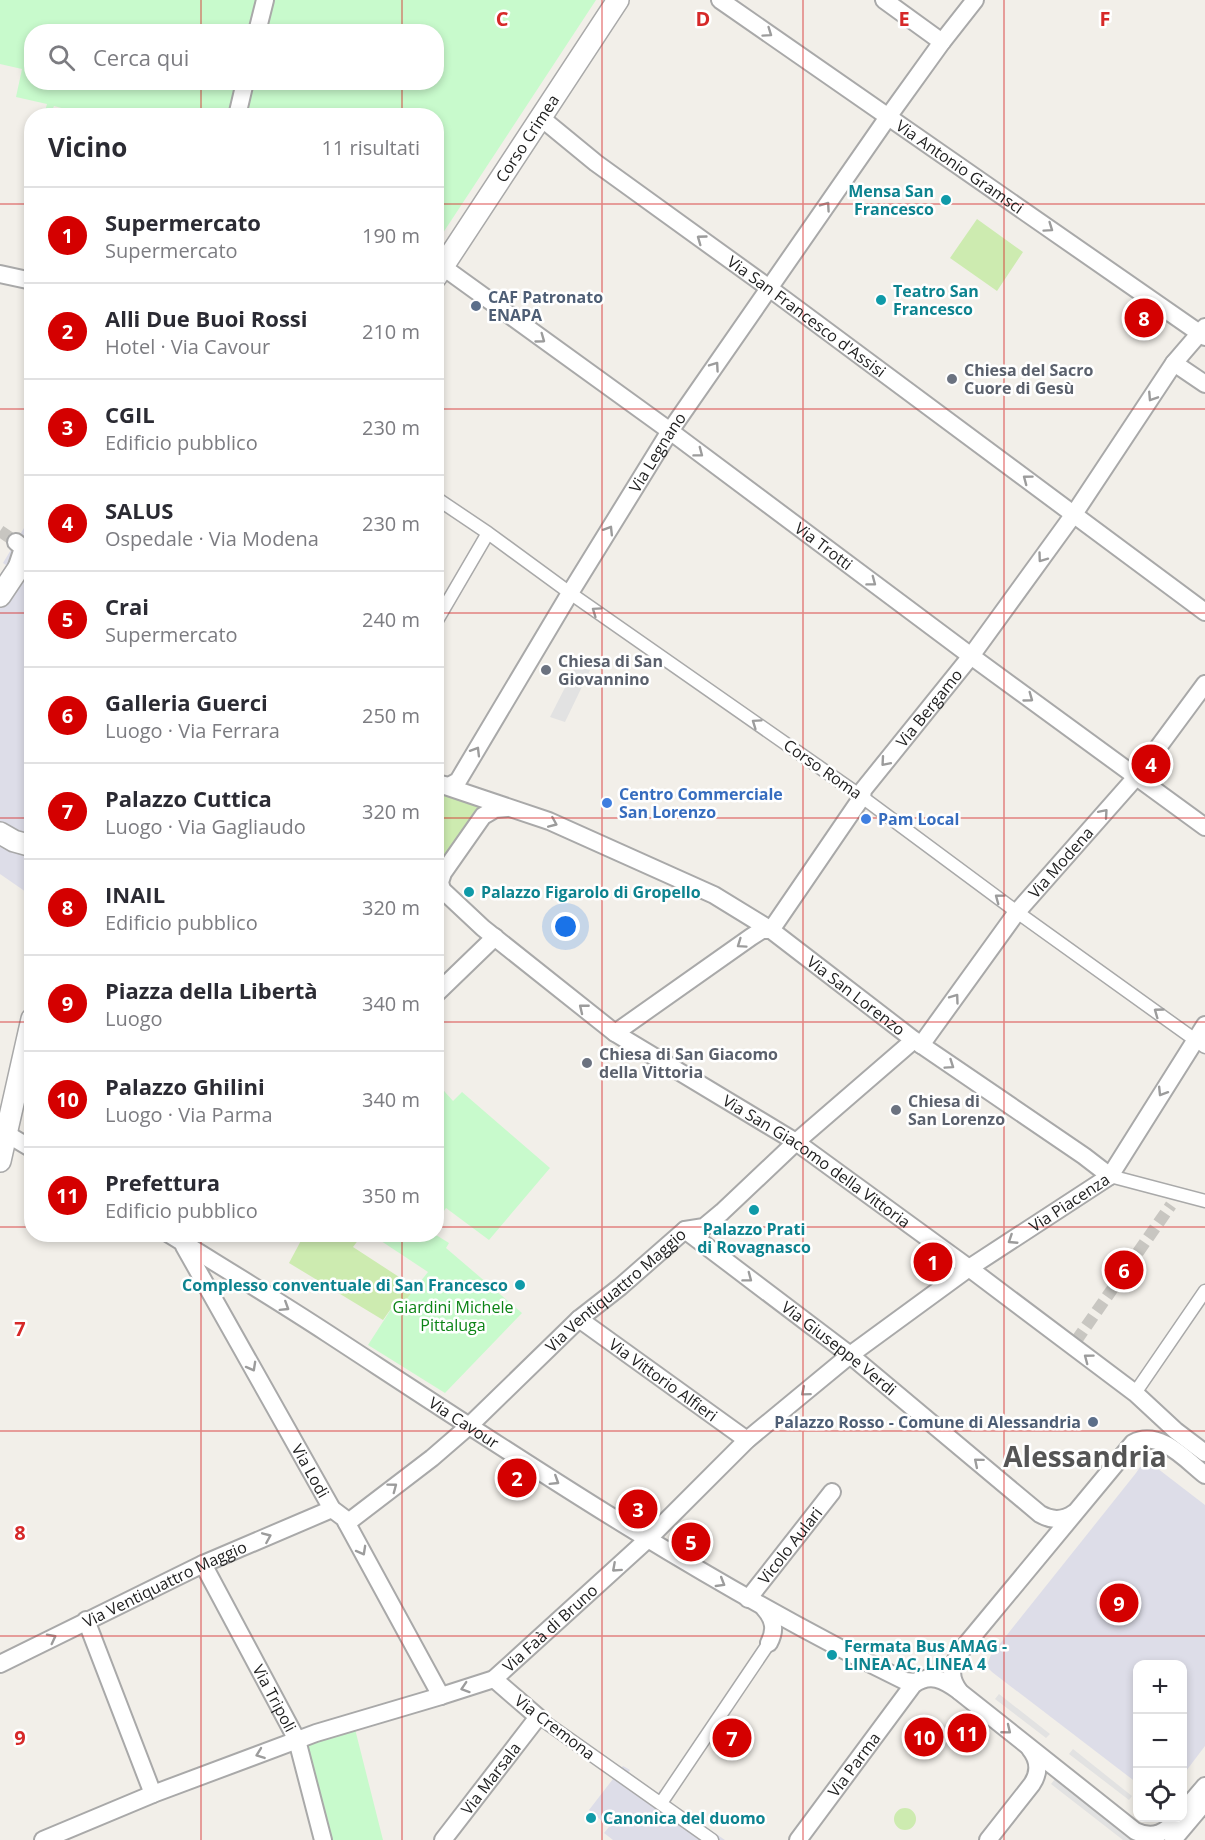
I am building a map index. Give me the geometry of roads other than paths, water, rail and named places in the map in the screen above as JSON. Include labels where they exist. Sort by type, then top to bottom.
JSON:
[{"type":"street","points":[[259,24],[265,0]]},
{"type":"street","name":"Corso Crimea","points":[[444,266],[618,0]]},
{"type":"street","name":"Via Antonio Gramsci","points":[[720,0],[1203,333]]},
{"type":"street","points":[[884,0],[942,42]]},
{"type":"street","name":"Via Legnano","points":[[444,785],[449,786],[458,780],[670,432],[888,117],[975,0]]},
{"type":"street","points":[[239,108],[243,90]]},
{"type":"street","name":"Via San Francesco d'Assisi","points":[[540,117],[596,163],[769,288],[1205,612]]},
{"type":"street","name":"Via Trotti","points":[[444,275],[670,432],[1205,827]]},
{"type":"street","points":[[3,280],[24,281]]},
{"type":"street","name":"Via Bergamo","points":[[771,930],[862,797],[863,790],[971,656],[1074,514],[1174,363],[1203,333]]},
{"type":"street","points":[[1174,363],[1205,384]]},
{"type":"street","name":"Corso Roma","points":[[444,503],[862,797],[1200,1043]]},
{"type":"street","points":[[444,608],[488,533]]},
{"type":"street","points":[[4,591],[24,545]]},
{"type":"street","name":"Via Modena","points":[[917,1043],[1017,912],[1137,776],[1205,684]]},
{"type":"street","name":"Via San Lorenzo","points":[[444,786],[549,821],[714,895],[771,930],[917,1043],[1110,1176],[1205,1201]]},
{"type":"street","points":[[444,872],[483,816],[498,808],[517,810]]},
{"type":"street","name":"Via San Giacomo della Vittoria","points":[[444,892],[483,928],[615,1033],[796,1142],[1135,1393],[1176,1431],[1205,1453]]},
{"type":"street","points":[[615,1033],[751,937],[762,930],[771,930]]},
{"type":"street","points":[[444,986],[495,937]]},
{"type":"street","name":"Via Piacenza","points":[[969,1268],[1110,1176],[1200,1043],[1205,1025]]},
{"type":"street","name":"Via Ventiquattro Maggio","points":[[347,1523],[432,1458],[469,1426],[579,1319],[620,1287],[685,1230],[704,1227],[796,1142],[917,1043]]},
{"type":"street","points":[[0,1161],[4,1133],[24,1054]]},
{"type":"street","points":[[4,1133],[24,1144]]},
{"type":"street","name":"Via Giuseppe Verdi","points":[[685,1230],[850,1355],[1041,1514],[1058,1520],[1069,1517],[1077,1510]]},
{"type":"street","name":"Via Lodi","points":[[178,1242],[332,1509],[347,1523],[441,1696]]},
{"type":"street","name":"Via Cavour","points":[[182,1242],[648,1539],[748,1599],[905,1681],[915,1682],[915,1684],[930,1678],[941,1679],[1136,1832],[1146,1836],[1155,1835],[1165,1832],[1177,1822]]},
{"type":"street","name":"Via Faà di Bruno","points":[[44,1840],[153,1794],[316,1733],[494,1679],[648,1539],[747,1440],[850,1355],[969,1268]]},
{"type":"street","points":[[1135,1393],[1205,1291]]},
{"type":"street","name":"Via Vittorio Alfieri","points":[[579,1319],[747,1440]]},
{"type":"street","points":[[962,1694],[952,1677],[956,1659],[1130,1445],[1143,1439],[1159,1441],[1205,1475]]},
{"type":"street","name":"Vicolo Aulari","points":[[748,1599],[832,1492]]},
{"type":"street","name":"Via Ventiquattro Maggio","points":[[0,1664],[203,1564],[332,1509]]},
{"type":"street","name":"Via Tripoli","points":[[203,1564],[297,1740],[323,1840]]},
{"type":"street","points":[[661,1803],[769,1643],[773,1626],[771,1617],[763,1607]]},
{"type":"street","points":[[86,1620],[153,1794]]},
{"type":"street","name":"Via Cremona","points":[[494,1679],[538,1717],[712,1840]]},
{"type":"street","name":"Via Parma","points":[[798,1840],[915,1684]]},
{"type":"street","name":"Via Marsala","points":[[442,1840],[538,1717]]},
{"type":"street","points":[[988,1840],[1036,1777],[1038,1765],[1029,1748]]},
{"type":"street","points":[[1187,1810],[1205,1788]]},
{"type":"street","points":[[1187,1815],[1205,1802]]},
{"type":"tunnel","points":[[0,531],[16,542]]},
{"type":"tunnel","points":[[1076,1341],[1171,1205]]},
{"type":"place","name":"Mensa San Francesco","points":[[946,200]]},
{"type":"place","name":"Teatro San Francesco","points":[[881,300]]},
{"type":"place","name":"CAF Patronato ENAPA","points":[[476,306]]},
{"type":"place","name":"INAIL","points":[[1144,318]]},
{"type":"place","name":"Chiesa del Sacro Cuore di Gesù","points":[[952,379]]},
{"type":"place","name":"Chiesa di San Giovannino","points":[[546,670]]},
{"type":"place","name":"SALUS","points":[[1151,764]]},
{"type":"place","name":"Centro Commerciale San Lorenzo","points":[[607,803]]},
{"type":"place","name":"Pam Local","points":[[866,819]]},
{"type":"place","name":"Palazzo Figarolo di Gropello","points":[[469,892]]},
{"type":"place","name":"Chiesa di San Giacomo della Vittoria","points":[[587,1063]]},
{"type":"place","name":"Chiesa di San Lorenzo","points":[[896,1110]]},
{"type":"place","name":"Palazzo Prati di Rovagnasco","points":[[754,1210]]},
{"type":"place","name":"Supermercato","points":[[933,1262]]},
{"type":"place","name":"Galleria Guerci","points":[[1124,1270]]},
{"type":"place","name":"Complesso conventuale di San Francesco","points":[[520,1285]]},
{"type":"place","name":"Palazzo Rosso - Comune di Alessandria","points":[[1093,1422]]},
{"type":"place","name":"Alli Due Buoi Rossi","points":[[517,1478]]},
{"type":"place","name":"CGIL","points":[[638,1509]]},
{"type":"place","name":"Crai","points":[[691,1542]]},
{"type":"place","name":"Piazza della Libertà","points":[[1119,1603]]},
{"type":"place","name":"Fermata Bus AMAG - LINEA AC, LINEA 4","points":[[832,1655]]},
{"type":"place","name":"Prefettura","points":[[967,1733]]},
{"type":"place","name":"Palazzo Ghilini","points":[[924,1737]]},
{"type":"place","name":"Palazzo Cuttica","points":[[732,1738]]},
{"type":"place","name":"Canonica del duomo","points":[[591,1818]]},
{"type":"district","name":"Alessandria","points":[[1085,1456]]},
{"type":"park label","name":"Giardini Michele Pittaluga","points":[[453,1316]]}]
